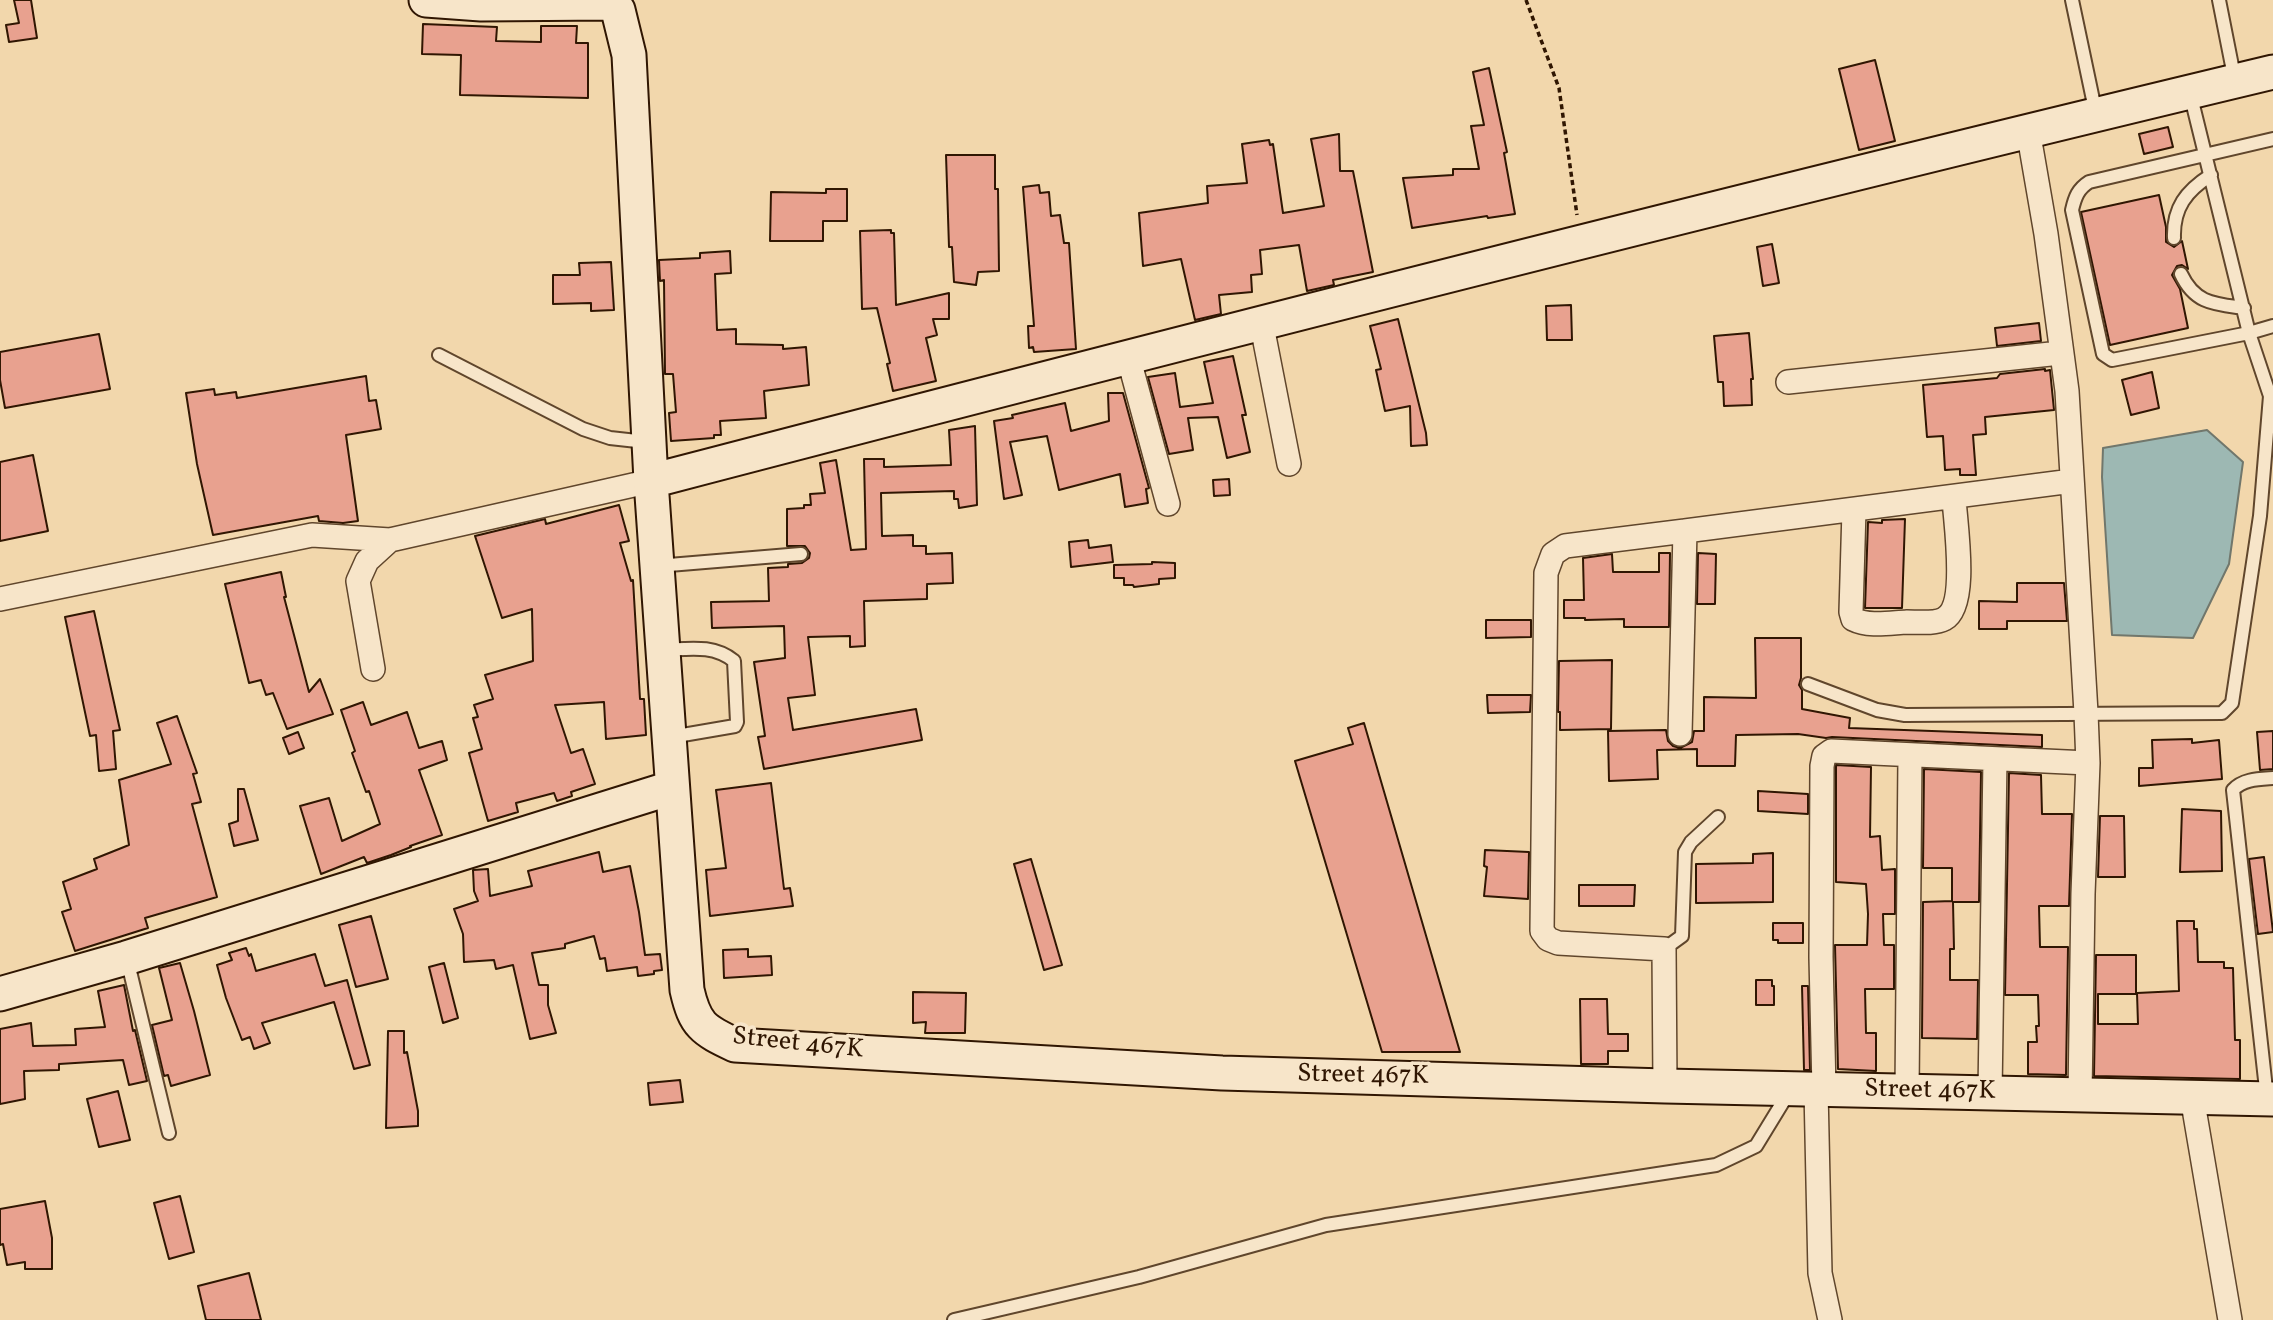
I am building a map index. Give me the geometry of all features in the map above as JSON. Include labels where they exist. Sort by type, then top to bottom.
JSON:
[{"type":"street","points":[[426,0],[612,1]]},
{"type":"street","name":"Street 467K","points":[[612,1],[618,10],[629,55],[651,481],[671,788],[689,1000],[691,1010],[707,1031],[735,1045],[1222,1073],[2270,1099]]},
{"type":"street","points":[[0,599],[312,535],[390,540],[651,481],[1261,321],[2028,130],[2273,72]]},
{"type":"street","points":[[2028,130],[2046,234],[2067,391],[2086,713],[2088,763],[2080,1096]]},
{"type":"street","points":[[1261,321],[1289,464]]},
{"type":"street","points":[[1788,382],[2060,353]]},
{"type":"street","points":[[1128,356],[1168,504]]},
{"type":"street","points":[[1665,1086],[1664,949],[1558,943],[1548,939],[1542,931],[1546,573],[1553,554],[1565,546],[2072,481]]},
{"type":"street","points":[[1854,510],[1853,619],[1879,624],[1943,620],[1952,613],[1958,587],[1954,498]]},
{"type":"street","points":[[1680,734],[1685,531]]},
{"type":"street","points":[[373,668],[358,580],[367,561],[390,540]]},
{"type":"street","points":[[1830,1320],[1819,1273],[1810,1089],[1821,957],[1824,756],[1830,751],[2088,763]]},
{"type":"street","points":[[1907,1091],[1910,755]]},
{"type":"street","points":[[1990,1093],[1995,759]]},
{"type":"street","points":[[0,994],[126,958],[671,788]]},
{"type":"street","points":[[2192,1097],[2230,1320]]},
{"type":"lane","points":[[2072,0],[2096,114]]},
{"type":"lane","points":[[2220,0],[2235,81]]},
{"type":"lane","points":[[1808,684],[1877,710],[1905,715],[2222,713],[2232,703],[2260,516],[2271,396],[2249,332],[2189,92]]},
{"type":"lane","points":[[2273,139],[2089,182],[2076,195],[2072,210],[2103,354],[2112,360],[2273,326]]},
{"type":"lane","points":[[2174,238],[2176,213],[2193,187],[2211,175]]},
{"type":"lane","points":[[2181,274],[2195,295],[2211,303],[2244,309]]},
{"type":"lane","points":[[439,355],[583,429],[610,438],[649,442]]},
{"type":"lane","points":[[657,566],[801,554]]},
{"type":"lane","points":[[663,650],[710,649],[722,652],[734,661],[735,726],[668,738]]},
{"type":"lane","points":[[2270,1099],[2233,790],[2238,784],[2249,780],[2273,778]]},
{"type":"lane","points":[[1664,949],[1682,936],[1685,852],[1691,842],[1718,817]]},
{"type":"lane","points":[[126,958],[169,1133]]},
{"type":"lane","points":[[954,1320],[1139,1277],[1326,1226],[1716,1165],[1756,1146],[1810,1089]]},
{"type":"path","points":[[1526,0],[1559,88],[1581,242]]},
{"type":"water","points":[[2207,430],[2243,462],[2229,564],[2193,638],[2112,635],[2102,477],[2103,448]]},
{"type":"building","points":[[14,0],[31,0],[37,38],[9,42],[6,25],[19,23]]},
{"type":"building","points":[[423,24],[497,27],[496,41],[541,42],[541,26],[577,26],[576,43],[588,43],[588,98],[460,95],[461,55],[422,54]]},
{"type":"building","points":[[1875,60],[1895,141],[1859,150],[1839,69]]},
{"type":"building","points":[[1489,68],[1507,152],[1504,153],[1515,214],[1412,228],[1403,178],[1453,175],[1453,169],[1479,169],[1471,126],[1484,125],[1473,72]]},
{"type":"building","points":[[2168,127],[2173,147],[2144,154],[2139,134]]},
{"type":"building","points":[[1339,134],[1340,171],[1353,171],[1373,272],[1333,280],[1334,285],[1307,291],[1299,245],[1260,250],[1262,274],[1251,275],[1252,292],[1219,295],[1221,314],[1195,320],[1181,259],[1143,266],[1139,213],[1208,203],[1207,186],[1247,183],[1242,144],[1269,140],[1270,145],[1273,144],[1283,213],[1324,206],[1311,139]]},
{"type":"building","points":[[946,155],[995,155],[999,271],[978,272],[976,285],[954,282],[952,247],[949,247]]},
{"type":"building","points":[[1039,185],[1040,193],[1049,192],[1051,216],[1060,215],[1064,243],[1069,243],[1076,349],[1034,352],[1033,347],[1029,348],[1028,326],[1034,326],[1023,187]]},
{"type":"building","points":[[826,189],[847,189],[847,221],[823,221],[823,241],[770,241],[771,192],[826,193]]},
{"type":"building","points":[[2159,195],[2166,227],[2166,242],[2174,247],[2182,241],[2188,269],[2182,265],[2177,266],[2172,275],[2180,289],[2188,328],[2110,345],[2081,212]]},
{"type":"building","points":[[891,230],[891,233],[894,233],[896,305],[949,293],[949,319],[933,319],[937,335],[926,338],[936,381],[893,391],[887,364],[890,363],[877,308],[862,309],[860,231]]},
{"type":"building","points":[[1772,244],[1779,283],[1763,286],[1757,247]]},
{"type":"building","points":[[730,251],[731,273],[715,274],[717,330],[736,329],[736,344],[783,345],[783,349],[806,347],[809,385],[764,391],[766,418],[720,421],[721,435],[714,435],[714,438],[671,441],[669,413],[676,412],[673,374],[665,374],[664,280],[660,281],[659,260],[700,258],[700,253]]},
{"type":"building","points":[[611,262],[614,310],[591,311],[591,303],[553,304],[553,275],[580,275],[579,263]]},
{"type":"building","points":[[1571,305],[1572,340],[1547,340],[1546,306]]},
{"type":"building","points":[[1398,319],[1427,445],[1411,446],[1410,406],[1385,411],[1376,370],[1381,369],[1370,326]]},
{"type":"building","points":[[2039,323],[2041,341],[1997,346],[1995,328]]},
{"type":"building","points":[[1749,333],[1752,405],[1724,406],[1723,382],[1718,382],[1714,336]]},
{"type":"building","points":[[99,334],[110,389],[5,408],[0,380],[0,352]]},
{"type":"building","points":[[1233,356],[1246,415],[1242,415],[1250,452],[1227,458],[1218,417],[1188,418],[1193,450],[1169,454],[1148,377],[1175,373],[1180,407],[1213,403],[1204,362]]},
{"type":"building","points":[[2050,370],[2054,410],[1985,417],[1986,434],[1973,435],[1976,475],[1960,475],[1960,469],[1945,470],[1943,436],[1927,437],[1923,385],[1997,378],[2000,374]]},
{"type":"building","points":[[2152,372],[2159,408],[2131,415],[2122,380]]},
{"type":"building","points":[[366,376],[369,401],[376,400],[381,429],[346,435],[358,521],[319,521],[318,516],[213,535],[197,464],[186,393],[214,389],[215,395],[236,392],[237,398]]},
{"type":"building","points":[[1108,393],[1123,393],[1149,488],[1146,489],[1148,503],[1125,507],[1120,474],[1059,490],[1047,436],[1010,442],[1022,495],[1004,499],[994,421],[1065,403],[1071,431],[1109,421]]},
{"type":"building","points":[[975,426],[977,505],[959,508],[958,499],[954,499],[954,491],[881,493],[882,536],[913,535],[913,546],[926,546],[926,554],[952,553],[953,583],[927,584],[927,599],[864,601],[865,646],[850,647],[850,636],[808,637],[815,695],[788,698],[793,730],[916,709],[922,740],[764,769],[758,737],[765,736],[754,662],[785,658],[784,626],[712,628],[711,602],[769,601],[768,568],[788,567],[788,564],[802,563],[809,558],[810,553],[805,546],[787,546],[787,509],[804,508],[804,505],[811,505],[810,494],[825,493],[820,463],[836,460],[851,550],[866,549],[864,459],[884,459],[884,467],[951,465],[949,430]]},
{"type":"building","points":[[33,455],[48,531],[0,541],[0,462]]},
{"type":"building","points":[[1229,479],[1230,495],[1214,496],[1213,480]]},
{"type":"building","points":[[619,505],[629,541],[620,543],[631,581],[633,580],[640,699],[644,699],[646,735],[606,739],[604,702],[555,705],[571,753],[583,749],[595,784],[571,792],[572,796],[557,801],[554,793],[516,803],[518,812],[488,821],[469,753],[482,749],[473,718],[478,717],[474,705],[493,699],[485,675],[533,661],[532,609],[502,618],[475,536],[545,519],[546,524]]},
{"type":"building","points":[[1905,519],[1902,608],[1865,608],[1868,522],[1882,523],[1882,520]]},
{"type":"building","points":[[1088,540],[1089,548],[1111,545],[1113,562],[1071,567],[1069,542]]},
{"type":"building","points":[[1659,553],[1670,553],[1669,627],[1624,627],[1624,619],[1564,618],[1564,600],[1584,600],[1583,558],[1612,554],[1613,572],[1659,572]]},
{"type":"building","points":[[1698,553],[1716,554],[1715,604],[1697,604]]},
{"type":"building","points":[[1175,563],[1175,578],[1159,579],[1159,584],[1134,587],[1124,585],[1124,578],[1114,578],[1114,565]]},
{"type":"building","points":[[281,572],[284,597],[309,692],[320,679],[333,714],[287,729],[273,693],[266,695],[261,680],[249,683],[225,584]]},
{"type":"building","points":[[2017,583],[2064,583],[2067,621],[2007,621],[2007,629],[1979,629],[1979,601],[2017,602]]},
{"type":"building","points":[[94,611],[120,730],[113,731],[116,769],[99,771],[96,735],[90,736],[65,617]]},
{"type":"building","points":[[1486,620],[1531,620],[1531,637],[1486,638]]},
{"type":"building","points":[[1755,638],[1801,638],[1799,685],[1802,690],[1802,709],[1850,718],[1849,728],[2042,735],[2042,747],[1826,738],[1798,734],[1736,735],[1735,766],[1697,766],[1697,749],[1657,750],[1658,779],[1609,781],[1608,731],[1666,730],[1668,741],[1680,748],[1692,742],[1694,731],[1704,731],[1704,697],[1756,698]]},
{"type":"building","points":[[1612,660],[1611,729],[1560,730],[1559,661]]},
{"type":"building","points":[[1487,695],[1531,695],[1530,712],[1488,713]]},
{"type":"building","points":[[363,702],[371,725],[407,712],[419,748],[442,741],[447,760],[419,770],[442,835],[367,863],[364,857],[321,874],[300,806],[329,798],[342,841],[380,824],[352,753],[355,751],[341,710]]},
{"type":"building","points":[[177,716],[197,773],[193,774],[201,802],[192,804],[217,897],[145,918],[148,928],[75,951],[62,912],[71,909],[63,882],[97,869],[94,859],[129,845],[119,780],[171,764],[157,723]]},
{"type":"building","points":[[1364,723],[1460,1052],[1382,1052],[1295,761],[1353,744],[1348,728]]},
{"type":"building","points":[[2273,731],[2273,769],[2260,770],[2257,732]]},
{"type":"building","points":[[298,732],[304,748],[289,754],[283,738]]},
{"type":"building","points":[[2192,739],[2192,743],[2219,740],[2222,779],[2139,786],[2139,768],[2153,768],[2152,740]]},
{"type":"building","points":[[1836,765],[1871,767],[1870,837],[1880,836],[1882,870],[1895,869],[1895,914],[1883,914],[1884,945],[1894,945],[1894,989],[1865,989],[1866,1033],[1876,1033],[1876,1071],[1838,1069],[1835,945],[1867,945],[1868,914],[1866,884],[1836,882]]},
{"type":"building","points":[[1924,769],[1981,772],[1979,902],[1953,902],[1954,949],[1950,949],[1950,980],[1978,980],[1977,1039],[1922,1038],[1923,902],[1952,901],[1952,868],[1923,868]]},
{"type":"building","points":[[2009,773],[2041,775],[2042,814],[2072,814],[2069,906],[2039,906],[2040,947],[2068,947],[2066,1075],[2028,1074],[2028,1042],[2037,1042],[2038,995],[2005,995]]},
{"type":"building","points":[[771,783],[784,889],[790,888],[793,906],[710,916],[706,870],[726,868],[716,790]]},
{"type":"building","points":[[238,789],[244,789],[258,840],[234,846],[229,824],[238,821]]},
{"type":"building","points":[[1758,791],[1808,794],[1808,814],[1758,811]]},
{"type":"building","points":[[2182,809],[2221,811],[2222,871],[2180,872]]},
{"type":"building","points":[[2100,816],[2124,816],[2125,877],[2098,877]]},
{"type":"building","points":[[1485,850],[1529,852],[1528,899],[1484,896],[1487,867],[1484,866]]},
{"type":"building","points":[[599,852],[603,872],[630,866],[645,955],[660,954],[662,970],[638,976],[637,967],[607,971],[605,958],[600,959],[594,936],[565,944],[565,948],[532,953],[539,985],[548,985],[548,1005],[556,1033],[530,1039],[513,965],[496,969],[494,960],[464,962],[463,934],[454,909],[478,901],[474,891],[473,870],[488,869],[490,896],[532,886],[528,871]]},
{"type":"building","points":[[1773,853],[1773,902],[1696,903],[1696,864],[1753,863],[1753,854]]},
{"type":"building","points":[[2264,857],[2273,932],[2258,934],[2249,859]]},
{"type":"building","points":[[1031,859],[1062,965],[1044,970],[1014,864]]},
{"type":"building","points":[[1579,885],[1635,885],[1634,906],[1579,906]]},
{"type":"building","points":[[371,916],[388,979],[356,987],[339,925]]},
{"type":"building","points":[[2177,921],[2194,921],[2194,929],[2197,929],[2198,962],[2224,962],[2224,968],[2233,968],[2235,1040],[2240,1040],[2240,1079],[2094,1076],[2096,955],[2136,955],[2136,994],[2098,994],[2098,1024],[2138,1024],[2137,993],[2179,991]]},
{"type":"building","points":[[1773,923],[1803,923],[1803,943],[1778,943],[1778,940],[1773,940]]},
{"type":"building","points":[[246,948],[249,956],[251,954],[256,971],[315,954],[325,986],[347,980],[370,1065],[354,1069],[334,1002],[262,1023],[270,1043],[254,1049],[250,1037],[242,1040],[217,965],[232,960],[229,953]]},
{"type":"building","points":[[748,949],[748,957],[771,956],[772,975],[724,978],[723,950]]},
{"type":"building","points":[[180,963],[210,1075],[171,1086],[168,1075],[164,1076],[152,1025],[172,1020],[159,968]]},
{"type":"building","points":[[444,963],[458,1018],[443,1023],[429,967]]},
{"type":"building","points":[[1756,980],[1772,980],[1774,1005],[1756,1005]]},
{"type":"building","points":[[124,985],[147,1081],[129,1085],[123,1060],[59,1064],[59,1070],[24,1071],[25,1099],[0,1104],[0,1029],[31,1023],[33,1046],[76,1045],[75,1029],[105,1027],[98,991]]},
{"type":"building","points":[[1802,986],[1808,986],[1810,1070],[1804,1070]]},
{"type":"building","points":[[913,992],[966,993],[965,1033],[925,1033],[926,1022],[913,1023]]},
{"type":"building","points":[[1580,999],[1607,999],[1608,1034],[1628,1034],[1628,1051],[1608,1051],[1608,1064],[1581,1064]]},
{"type":"building","points":[[388,1031],[404,1031],[404,1053],[407,1052],[418,1111],[418,1126],[386,1128]]},
{"type":"building","points":[[680,1080],[683,1102],[650,1105],[648,1083]]},
{"type":"building","points":[[118,1091],[130,1140],[99,1147],[87,1099]]},
{"type":"building","points":[[180,1196],[194,1252],[169,1259],[154,1203]]},
{"type":"building","points":[[45,1201],[52,1238],[52,1269],[25,1269],[25,1262],[7,1265],[3,1244],[0,1245],[0,1209]]},
{"type":"building","points":[[249,1273],[261,1320],[206,1320],[198,1286]]}]
